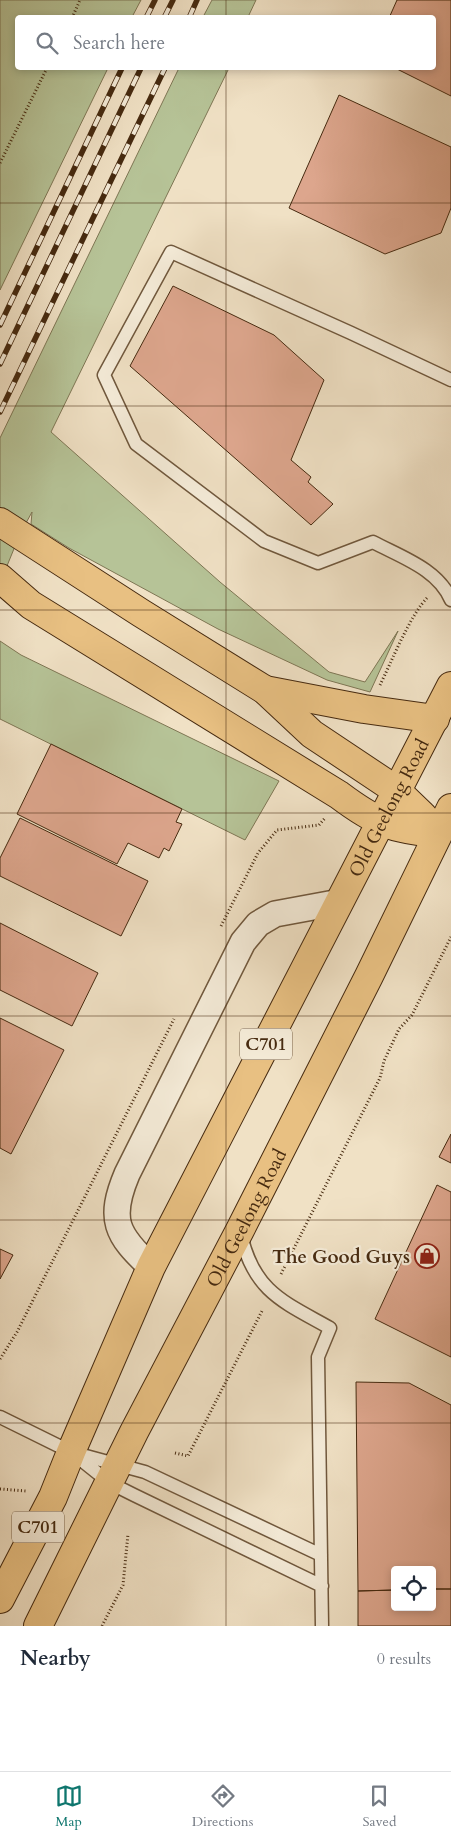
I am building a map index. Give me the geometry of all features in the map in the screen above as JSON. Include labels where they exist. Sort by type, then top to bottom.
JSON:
[{"type":"main road","points":[[10,528],[265,690],[312,734],[396,790],[414,806],[438,833]]},
{"type":"main road","points":[[1,579],[31,605],[339,795],[359,810],[381,822],[405,830],[438,833]]},
{"type":"main road","name":"Old Geelong Road","points":[[0,1599],[53,1497],[151,1267],[451,686]]},
{"type":"main road","points":[[265,690],[364,708],[435,718]]},
{"type":"main road","name":"Old Geelong Road","points":[[38,1626],[410,895],[451,808]]},
{"type":"street","points":[[151,1267],[132,1249],[123,1237],[117,1218],[117,1201],[127,1174],[243,942],[258,924],[275,914],[340,902]]},
{"type":"lane","points":[[451,380],[352,332],[171,252],[104,375],[136,444],[264,541],[318,563],[373,542],[434,576],[444,586],[451,600]]},
{"type":"lane","points":[[240,1230],[244,1248],[253,1269],[264,1286],[282,1300],[330,1328],[318,1357],[322,1626]]},
{"type":"lane","points":[[0,1417],[115,1473],[322,1586]]},
{"type":"lane","points":[[71,1452],[115,1473],[145,1472],[321,1555]]},
{"type":"path","points":[[73,15],[80,0]]},
{"type":"path","points":[[0,163],[46,70]]},
{"type":"path","points":[[380,685],[420,605],[444,586]]},
{"type":"path","points":[[175,1453],[188,1456],[380,1078],[384,1060],[398,1030],[412,1015],[451,937]]},
{"type":"path","points":[[0,1489],[26,1491]]},
{"type":"path","points":[[102,1626],[123,1585],[128,1534]]},
{"type":"green space","points":[[0,0],[141,0],[133,15],[15,15],[15,70],[107,70],[0,290]]},
{"type":"green space","points":[[212,0],[256,0],[249,15],[204,15]]},
{"type":"green space","points":[[178,70],[228,70],[51,432],[220,582],[329,672],[365,682],[398,631],[370,692],[327,680],[218,629],[69,548],[31,524],[32,512],[20,534],[0,583],[0,438]]},
{"type":"green space","points":[[0,641],[21,655],[279,781],[245,840],[0,719]]},
{"type":"building","points":[[397,0],[451,0],[451,96],[399,70],[436,70],[436,15],[390,15]]},
{"type":"building","points":[[339,95],[451,147],[451,208],[441,233],[385,254],[289,208]]},
{"type":"building","points":[[173,286],[274,335],[324,380],[291,460],[311,477],[308,482],[333,504],[311,525],[130,366]]},
{"type":"building","points":[[51,744],[182,809],[176,822],[182,824],[169,851],[164,848],[159,858],[128,843],[117,864],[17,814]]},
{"type":"building","points":[[20,818],[148,881],[121,936],[0,876],[0,858]]},
{"type":"building","points":[[0,923],[98,973],[72,1026],[0,990]]},
{"type":"building","points":[[0,1018],[64,1050],[11,1154],[0,1148]]},
{"type":"building","points":[[451,1134],[451,1163],[439,1157]]},
{"type":"building","name":"The Good Guys","points":[[437,1185],[451,1192],[451,1357],[375,1319]]},
{"type":"building","points":[[0,1249],[13,1255],[0,1279]]},
{"type":"building","points":[[356,1382],[409,1383],[451,1405],[451,1589],[436,1589],[436,1566],[391,1566],[391,1590],[358,1591]]},
{"type":"building","points":[[436,1589],[451,1589],[451,1626],[358,1626],[358,1591],[391,1590],[391,1611],[436,1611]]},
{"type":"railway","points":[[148,15],[155,0]]},
{"type":"railway","points":[[166,15],[173,0]]},
{"type":"railway","points":[[190,15],[197,0]]},
{"type":"railway","points":[[0,325],[121,70]]},
{"type":"railway","points":[[0,364],[140,70]]},
{"type":"railway","points":[[0,412],[164,70]]},
{"type":"place","name":"The Good Guys","points":[[427,1256]]}]
